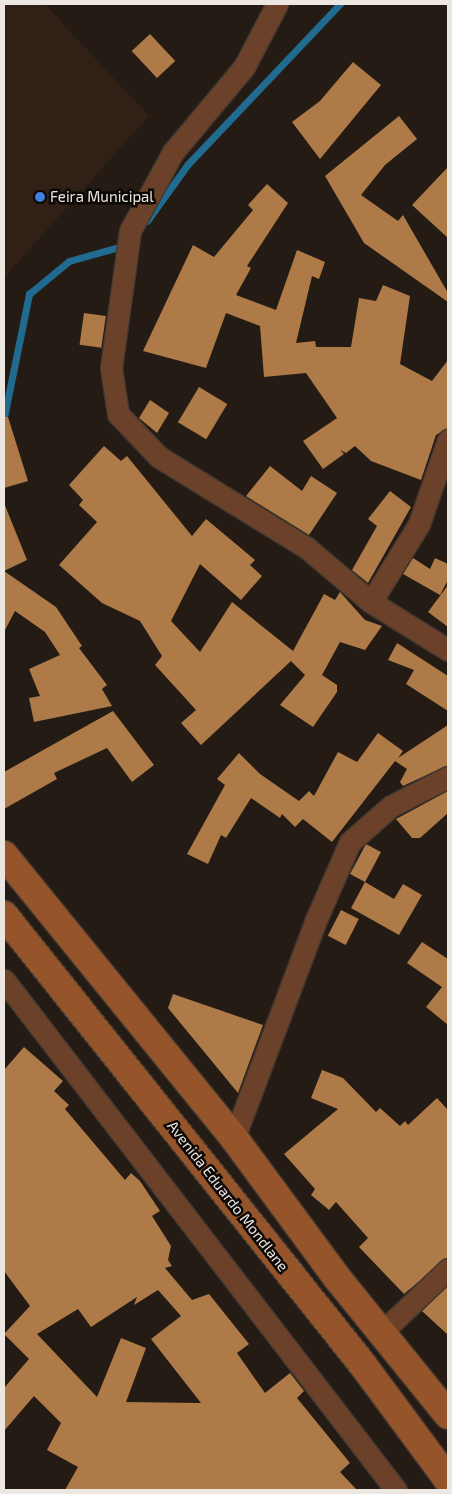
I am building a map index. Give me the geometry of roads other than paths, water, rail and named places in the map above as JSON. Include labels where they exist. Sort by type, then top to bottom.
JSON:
[{"type":"main road","points":[[4,855],[234,1138],[381,1333],[448,1415]]},
{"type":"main road","name":"Avenida Eduardo Mondlane","points":[[4,915],[362,1365],[448,1480]]},
{"type":"street","points":[[277,4],[244,67],[173,152],[130,230],[111,368],[118,414],[159,457],[307,548],[371,602],[448,650]]},
{"type":"street","points":[[371,602],[418,524],[448,440]]},
{"type":"street","points":[[234,1138],[315,922],[350,842],[398,802],[448,777]]},
{"type":"street","points":[[4,980],[396,1490]]},
{"type":"street","points":[[381,1333],[448,1269]]},
{"type":"waterway","points":[[147,221],[188,164],[340,4]]},
{"type":"waterway","points":[[4,417],[29,294],[69,261],[126,245]]},
{"type":"place","name":"Feira Municipal","points":[[40,197]]}]
